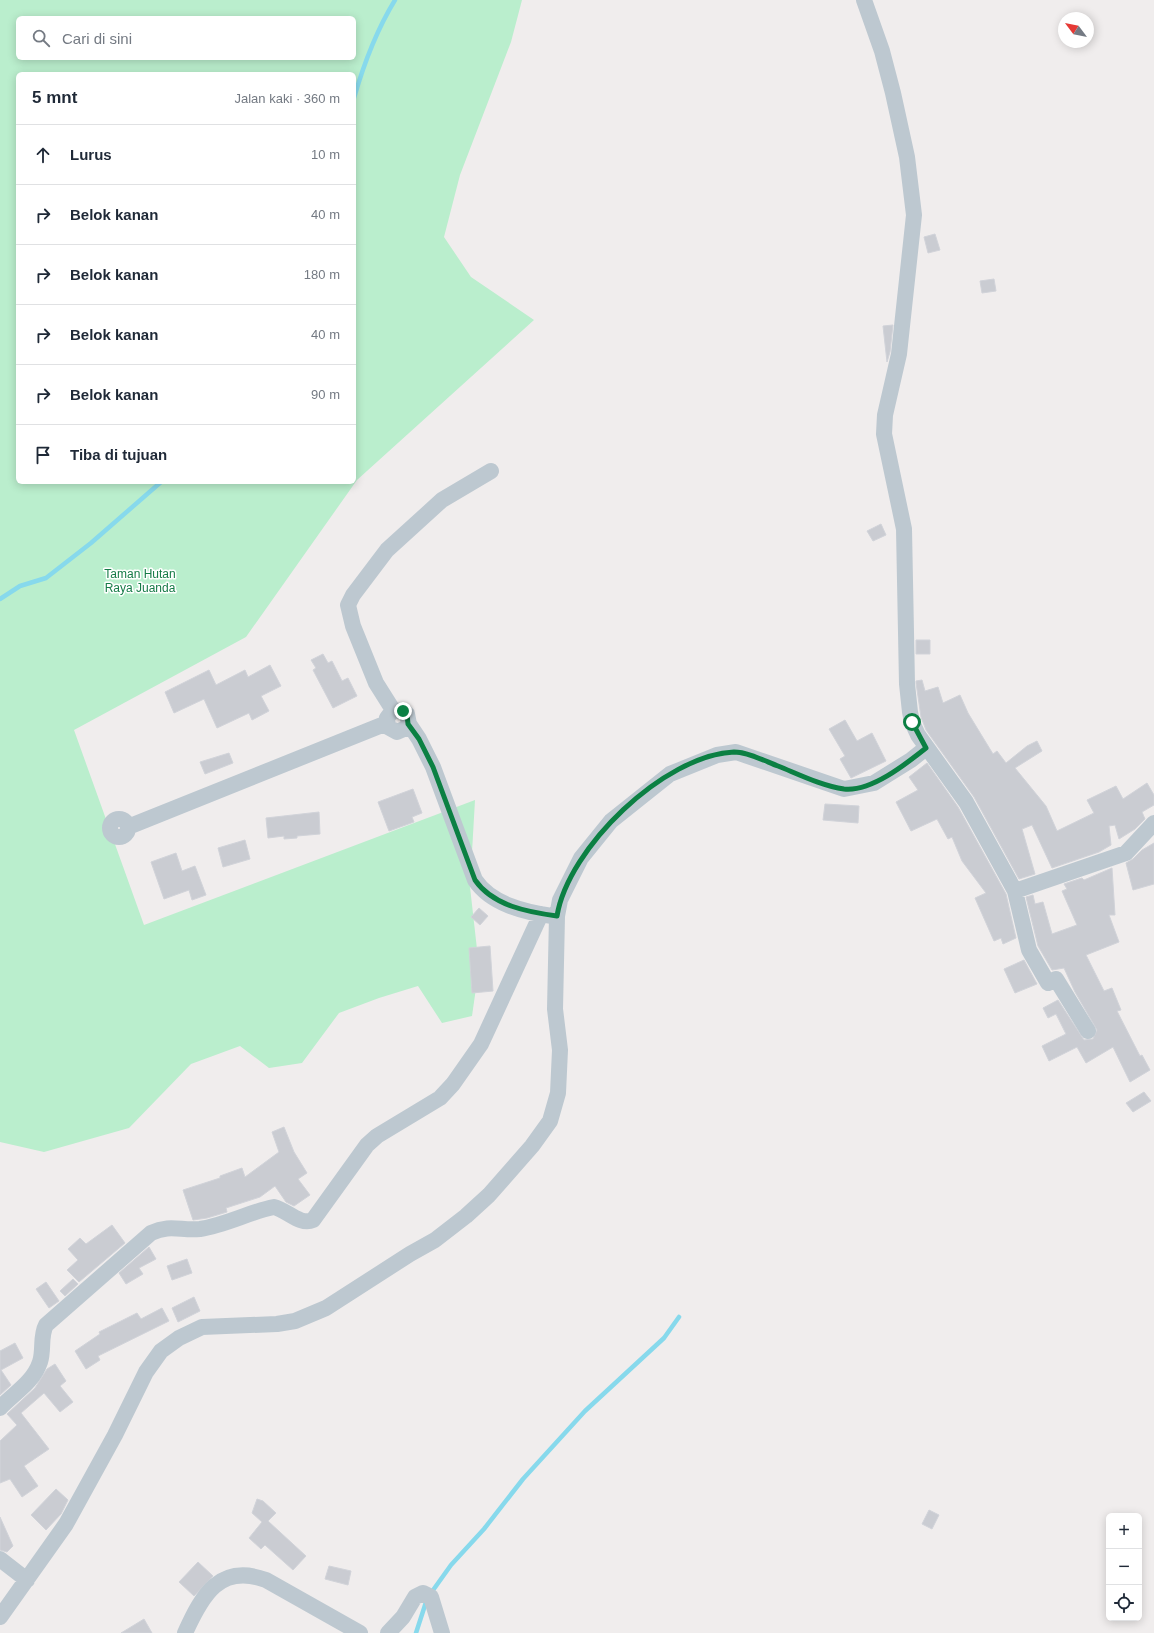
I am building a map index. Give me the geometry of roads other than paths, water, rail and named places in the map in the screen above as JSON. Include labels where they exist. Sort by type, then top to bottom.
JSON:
[{"type":"street","points":[[864,0],[882,51],[893,93],[907,157],[913,207],[911,250],[899,354],[885,415],[884,434],[904,529],[907,684],[912,722],[926,748],[936,758],[966,802],[1016,891],[1029,950],[1048,983],[1056,979],[1088,1031]]},
{"type":"street","points":[[491,471],[442,500],[387,550],[353,595],[348,605],[353,626],[390,716],[388,727],[397,732],[406,728],[408,724],[419,739],[433,767],[475,880],[489,896],[512,906],[549,915]]},
{"type":"street","points":[[128,827],[390,716]]},
{"type":"street","points":[[0,1408],[24,1387],[38,1366],[41,1358],[43,1335],[46,1325],[151,1233],[170,1227],[198,1229],[274,1207],[301,1220],[310,1222],[313,1220],[367,1144],[377,1136],[440,1098],[453,1084],[481,1044],[549,915],[560,900],[564,889],[586,852],[611,821],[670,774],[717,755],[736,752],[844,789],[874,783],[911,760],[926,748]]},
{"type":"street","points":[[1016,891],[1126,853],[1154,823]]},
{"type":"street","points":[[0,1617],[66,1524],[115,1435],[146,1372],[161,1351],[179,1338],[202,1327],[277,1324],[295,1321],[326,1308],[410,1254],[435,1240],[466,1216],[489,1195],[532,1146],[550,1120],[558,1093],[560,1050],[555,1009],[549,915]]},
{"type":"street","points":[[0,1559],[27,1580]]},
{"type":"street","points":[[185,1633],[195,1610],[213,1589],[222,1579],[236,1574],[252,1574],[266,1580],[360,1633]]},
{"type":"street","points":[[388,1633],[403,1618],[415,1597],[423,1593],[431,1597],[442,1633]]},
{"type":"waterway","points":[[356,92],[371,48],[382,23],[395,0]]},
{"type":"waterway","points":[[0,599],[20,586],[46,578],[91,543],[159,484]]},
{"type":"waterway","points":[[431,1593],[451,1565],[484,1529],[523,1479],[585,1411],[664,1338],[679,1317]]},
{"type":"waterway","points":[[416,1633],[427,1599]]},
{"type":"park label","name":"Taman Hutan Raya Juanda","points":[[140,581]]}]
